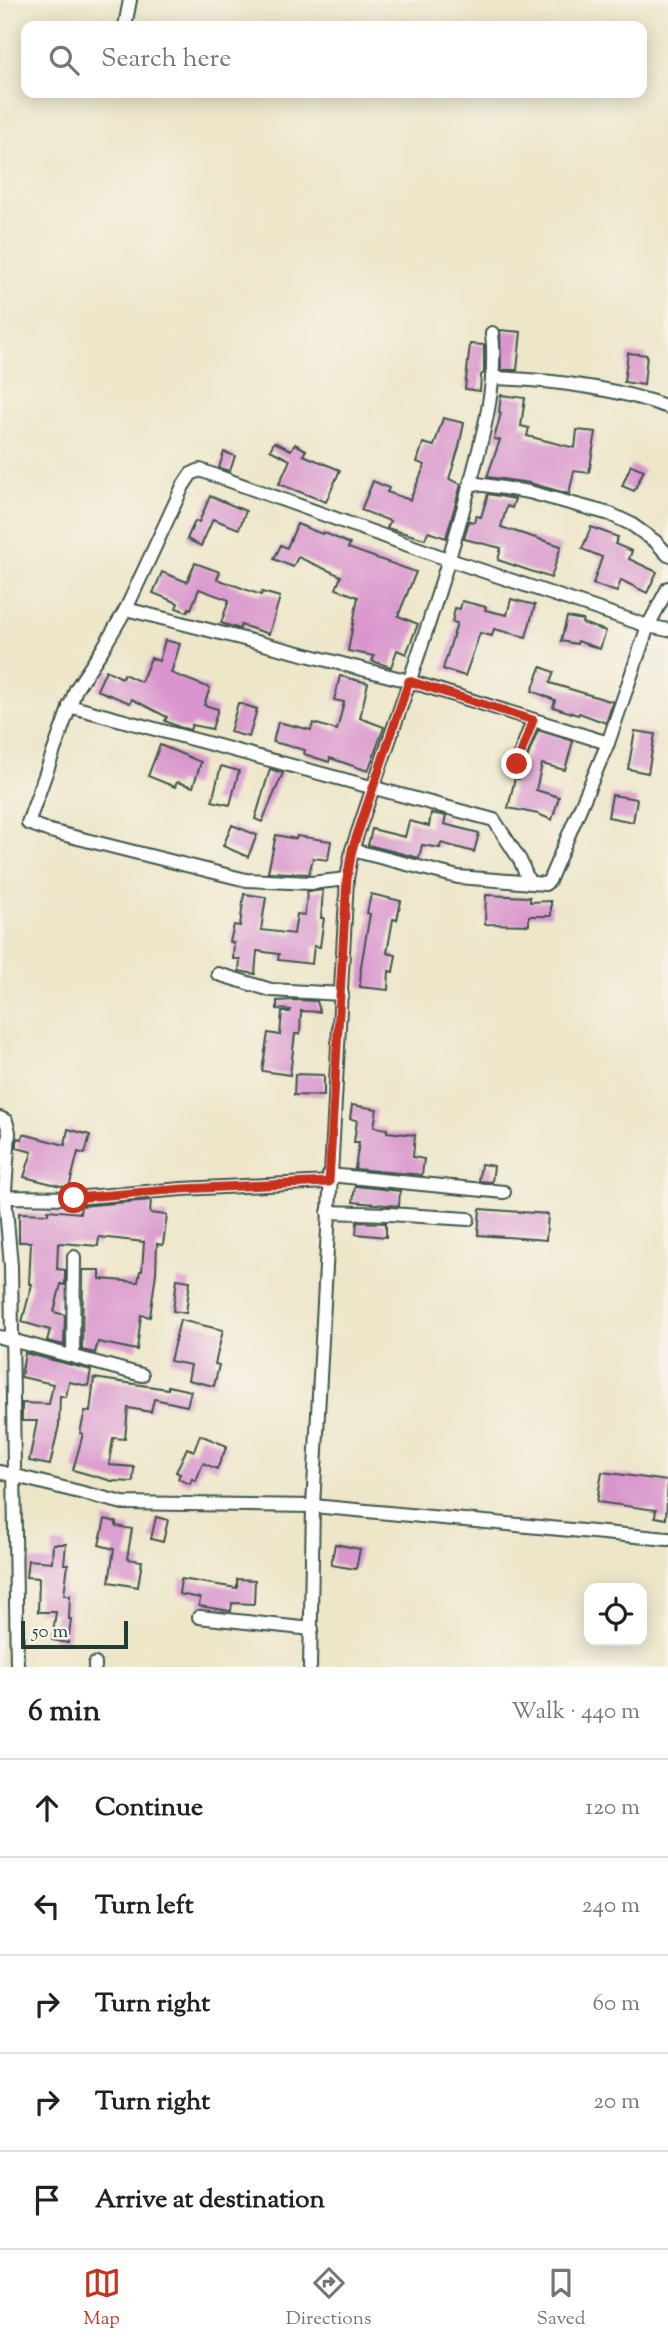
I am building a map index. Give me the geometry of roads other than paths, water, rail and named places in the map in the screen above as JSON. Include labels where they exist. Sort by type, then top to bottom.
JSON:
[{"type":"street","points":[[126,21],[130,0]]},
{"type":"street","points":[[310,1667],[313,1506],[347,879],[352,850],[450,559],[471,483],[492,377],[492,332]]},
{"type":"street","points":[[492,377],[559,383],[644,398],[668,407]]},
{"type":"street","points":[[347,879],[311,883],[246,880],[32,825],[28,819],[76,689],[126,609],[191,474],[200,470],[450,559],[648,626],[668,630]]},
{"type":"street","points":[[471,483],[529,492],[610,514],[631,524],[656,542],[668,555]]},
{"type":"street","points":[[352,850],[458,877],[545,884],[549,881],[608,743],[648,626],[668,587]]},
{"type":"street","points":[[126,609],[409,681],[608,743]]},
{"type":"street","points":[[69,706],[494,820],[520,860],[529,882]]},
{"type":"street","points":[[517,764],[533,720]]},
{"type":"street","points":[[218,974],[271,990],[342,993]]},
{"type":"street","points":[[0,1118],[8,1125],[9,1132],[3,1193],[5,1338],[15,1476],[17,1667]]},
{"type":"street","points":[[3,1193],[74,1198],[329,1179],[503,1192]]},
{"type":"street","points":[[328,1212],[468,1219]]},
{"type":"street","points":[[74,1257],[74,1356]]},
{"type":"street","points":[[5,1338],[142,1375]]},
{"type":"street","points":[[0,1472],[123,1503],[313,1506],[668,1538]]},
{"type":"street","points":[[199,1617],[312,1629]]}]
